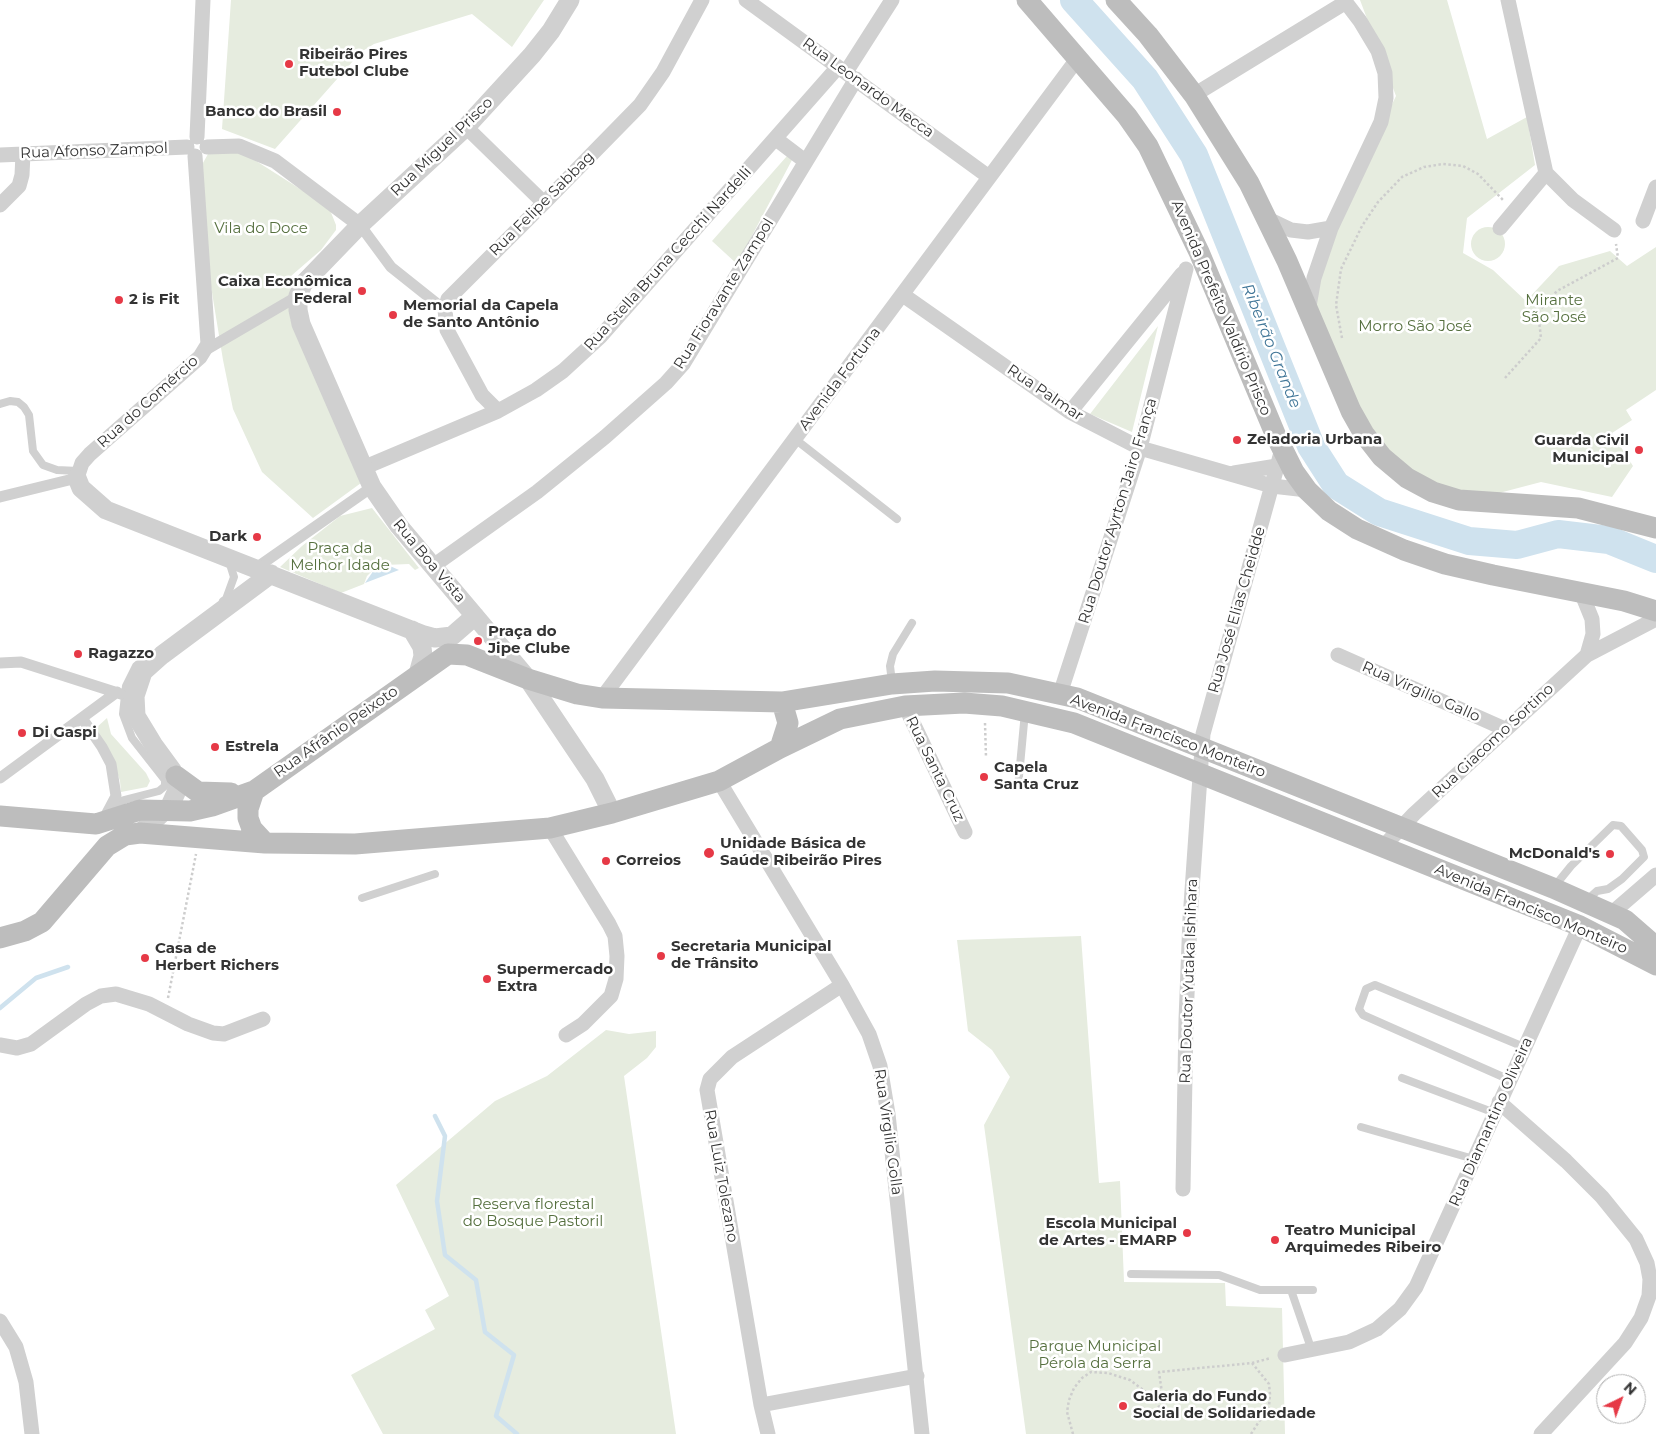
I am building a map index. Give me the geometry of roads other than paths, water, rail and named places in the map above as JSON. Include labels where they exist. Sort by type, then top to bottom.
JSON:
[{"type":"main road","name":"Avenida Prefeito Valdírio Prisco","points":[[1027,0],[1127,116],[1148,146],[1164,174],[1199,252],[1279,457],[1328,511],[1357,529],[1404,550],[1493,575],[1624,601],[1656,611]]},
{"type":"main road","points":[[1116,0],[1148,35],[1194,95],[1249,183],[1268,219],[1308,314],[1364,434],[1382,457],[1407,478],[1433,492],[1459,500],[1578,508],[1656,528]]},
{"type":"main road","name":"Avenida Francisco Monteiro","points":[[455,653],[467,655],[528,679],[577,694],[602,698],[782,702],[892,684],[967,681],[1008,683],[1077,698],[1612,913],[1637,928],[1656,947]]},
{"type":"main road","name":"Rua Afrânio Peixoto","points":[[4,812],[96,824],[140,810],[190,811],[212,806],[250,792],[440,657],[455,653]]},
{"type":"main road","points":[[780,748],[788,723],[782,702]]},
{"type":"main road","name":"Avenida Francisco Monteiro","points":[[140,833],[265,843],[355,844],[550,828],[612,814],[719,781],[780,748],[840,719],[905,706],[964,703],[984,704],[1025,710],[1074,723],[1580,926],[1656,965]]},
{"type":"main road","points":[[176,776],[198,792],[250,792],[248,818],[252,829],[265,843]]},
{"type":"main road","points":[[0,938],[26,932],[42,922],[107,846],[125,836],[140,833]]},
{"type":"street","points":[[203,0],[197,147],[208,330],[208,344],[204,351]]},
{"type":"street","name":"Rua Miguel Prisco","points":[[301,290],[360,226],[466,127],[532,55],[551,31],[570,0]]},
{"type":"street","name":"Rua Felipe Sabbag","points":[[445,310],[448,299],[459,286],[544,203],[640,104],[663,72],[702,0]]},
{"type":"street","name":"Rua Leonardo Mecca","points":[[746,0],[989,177]]},
{"type":"street","points":[[847,73],[892,0]]},
{"type":"street","points":[[1508,0],[1546,173],[1573,200],[1614,230]]},
{"type":"street","points":[[1194,95],[1345,1],[1360,21],[1378,51],[1385,73],[1386,98],[1381,122],[1331,228],[1314,278],[1308,314]]},
{"type":"street","name":"Avenida Fortuna","points":[[602,698],[1078,58]]},
{"type":"street","name":"Rua Stella Bruna Cecchi Nardelli","points":[[363,468],[498,411],[536,390],[556,376],[600,337],[776,139],[847,73]]},
{"type":"street","name":"Rua Fioravante Zampol","points":[[433,566],[537,492],[605,437],[672,377],[699,340],[805,161],[847,73]]},
{"type":"street","points":[[466,127],[544,203]]},
{"type":"street","points":[[776,139],[805,161]]},
{"type":"street","name":"Rua Afonso Zampol","points":[[0,155],[239,146],[275,161],[360,226]]},
{"type":"street","points":[[0,205],[18,186],[22,175],[23,154]]},
{"type":"street","points":[[1500,228],[1546,173]]},
{"type":"street","points":[[1643,221],[1656,187]]},
{"type":"street","points":[[1268,219],[1291,230],[1308,232],[1331,228]]},
{"type":"street","points":[[360,226],[391,268],[445,310],[447,330],[456,348],[482,395],[498,411]]},
{"type":"street","name":"Rua Doutor Ayrton Jairo França","points":[[1060,694],[1140,448],[1186,269],[1070,412]]},
{"type":"street","name":"Rua do Comércio","points":[[77,475],[90,454],[204,351],[301,290]]},
{"type":"street","name":"Rua Boa Vista","points":[[301,290],[301,324],[372,487],[399,526],[528,679],[595,779],[612,814]]},
{"type":"street","name":"Rua Palmar","points":[[903,295],[1070,412],[1140,448],[1272,486],[1307,490]]},
{"type":"street","name":"Rua Palmar","points":[[1230,474],[1279,457]]},
{"type":"street","name":"Rua José Elias Cheidde","points":[[1200,773],[1205,725],[1279,457]]},
{"type":"street","points":[[0,497],[77,475],[81,488],[106,510],[412,630],[435,638],[443,638],[452,636],[475,616]]},
{"type":"street","points":[[140,833],[166,810],[178,793],[180,786],[176,776],[136,716],[135,696],[138,682],[143,672],[162,654],[264,571],[372,487]]},
{"type":"street","points":[[1581,592],[1592,619],[1593,634],[1587,654]]},
{"type":"street","name":"Rua Giacomo Sortino","points":[[1382,848],[1399,828],[1587,654],[1656,619]]},
{"type":"street","points":[[412,630],[422,646],[423,656],[418,674]]},
{"type":"street","name":"Rua Virgilio Gallo","points":[[1338,655],[1505,729]]},
{"type":"street","points":[[0,663],[21,662],[120,694]]},
{"type":"street","points":[[0,778],[82,718],[120,694]]},
{"type":"street","name":"Rua Santa Cruz","points":[[905,706],[965,832]]},
{"type":"street","points":[[82,718],[111,764],[116,796],[107,812]]},
{"type":"street","name":"Rua Doutor Yutaka Ishihara","points":[[1183,1189],[1186,1011],[1200,773]]},
{"type":"street","name":"Rua Virgilio Golla","points":[[719,781],[842,985],[869,1034],[880,1066],[888,1114],[922,1434]]},
{"type":"street","points":[[550,828],[609,924],[615,936],[617,956],[616,979],[611,996],[583,1024],[566,1035]]},
{"type":"street","points":[[1612,913],[1656,875]]},
{"type":"street","name":"Rua Diamantino Oliveira","points":[[1285,1355],[1349,1342],[1377,1329],[1400,1309],[1416,1287],[1580,926]]},
{"type":"street","name":"Rua Luiz Tolezano","points":[[768,1434],[761,1405],[707,1090],[710,1079],[732,1057],[842,985]]},
{"type":"street","points":[[0,1045],[17,1048],[31,1044],[86,1004],[101,996],[116,994],[132,998],[166,1012],[203,1031],[224,1034],[263,1019]]},
{"type":"street","points":[[1497,1108],[1566,1162],[1602,1197],[1636,1239],[1647,1263],[1650,1279],[1649,1296],[1641,1318],[1625,1343],[1541,1434]]},
{"type":"street","points":[[0,1321],[16,1347],[26,1382],[32,1434]]},
{"type":"street","points":[[761,1405],[916,1376]]},
{"type":"lane","points":[[0,404],[10,401],[18,402],[24,407],[29,415],[33,451],[43,465],[77,475]]},
{"type":"lane","points":[[795,439],[897,519]]},
{"type":"lane","points":[[4,812],[101,817],[124,800],[159,791],[165,786],[165,780],[142,752],[126,725],[120,694],[136,666],[226,598],[234,577],[229,559]]},
{"type":"lane","points":[[892,684],[890,666],[893,654],[912,623]]},
{"type":"lane","points":[[1018,787],[1025,710]]},
{"type":"lane","points":[[1552,888],[1571,866],[1613,826],[1621,826],[1642,850],[1644,857],[1622,879],[1608,889],[1597,891],[1586,902]]},
{"type":"lane","points":[[362,898],[435,874]]},
{"type":"lane","points":[[1510,1080],[1363,1015],[1359,1009],[1366,989],[1374,985],[1524,1047]]},
{"type":"lane","points":[[1402,1078],[1497,1108]]},
{"type":"lane","points":[[1361,1127],[1474,1159]]},
{"type":"lane","points":[[1131,1274],[1220,1275],[1260,1290],[1313,1290]]},
{"type":"lane","points":[[1291,1290],[1312,1351]]},
{"type":"water","points":[[390,566],[399,570],[365,583],[374,570]]},
{"type":"waterway","name":"Ribeirão Grande","points":[[1074,0],[1145,79],[1194,155],[1311,446],[1336,485],[1379,512],[1469,541],[1517,545],[1558,534],[1609,540],[1656,559]]},
{"type":"waterway","points":[[0,1008],[36,978],[68,967]]},
{"type":"waterway","points":[[435,1116],[445,1136],[437,1201],[445,1255],[476,1280],[485,1332],[514,1355],[496,1416],[517,1434]]},
{"type":"place","name":"Ribeirão Pires Futebol Clube","points":[[289,64]]},
{"type":"place","name":"Banco do Brasil","points":[[337,112]]},
{"type":"place","name":"Caixa Econômica Federal","points":[[362,291]]},
{"type":"place","name":"2 is Fit","points":[[119,300]]},
{"type":"place","name":"Memorial da Capela de Santo Antônio","points":[[393,315]]},
{"type":"place","name":"Zeladoria Urbana","points":[[1237,440]]},
{"type":"place","name":"Guarda Civil Municipal","points":[[1639,450]]},
{"type":"place","name":"Dark","points":[[257,537]]},
{"type":"place","name":"Praça do Jipe Clube","points":[[478,641]]},
{"type":"place","name":"Ragazzo","points":[[78,654]]},
{"type":"place","name":"Di Gaspi","points":[[22,733]]},
{"type":"place","name":"Estrela","points":[[215,747]]},
{"type":"place","name":"Capela Santa Cruz","points":[[984,777]]},
{"type":"place","name":"Unidade Básica de Saúde Ribeirão Pires","points":[[709,853]]},
{"type":"place","name":"McDonald's","points":[[1610,854]]},
{"type":"place","name":"Correios","points":[[606,861]]},
{"type":"place","name":"Secretaria Municipal de Trânsito","points":[[661,956]]},
{"type":"place","name":"Casa de Herbert Richers","points":[[145,958]]},
{"type":"place","name":"Supermercado Extra","points":[[487,979]]},
{"type":"place","name":"Escola Municipal de Artes - EMARP","points":[[1187,1233]]},
{"type":"place","name":"Teatro Municipal Arquimedes Ribeiro","points":[[1275,1240]]},
{"type":"place","name":"Galeria do Fundo Social de Solidariedade","points":[[1123,1406]]},
{"type":"park label","name":"Vila do Doce","points":[[261,229]]},
{"type":"park label","name":"Mirante São José","points":[[1554,310]]},
{"type":"park label","name":"Morro São José","points":[[1415,327]]},
{"type":"park label","name":"Praça da Melhor Idade","points":[[340,558]]},
{"type":"park label","name":"Reserva florestal do Bosque Pastoril","points":[[533,1214]]},
{"type":"park label","name":"Parque Municipal Pérola da Serra","points":[[1095,1356]]}]
